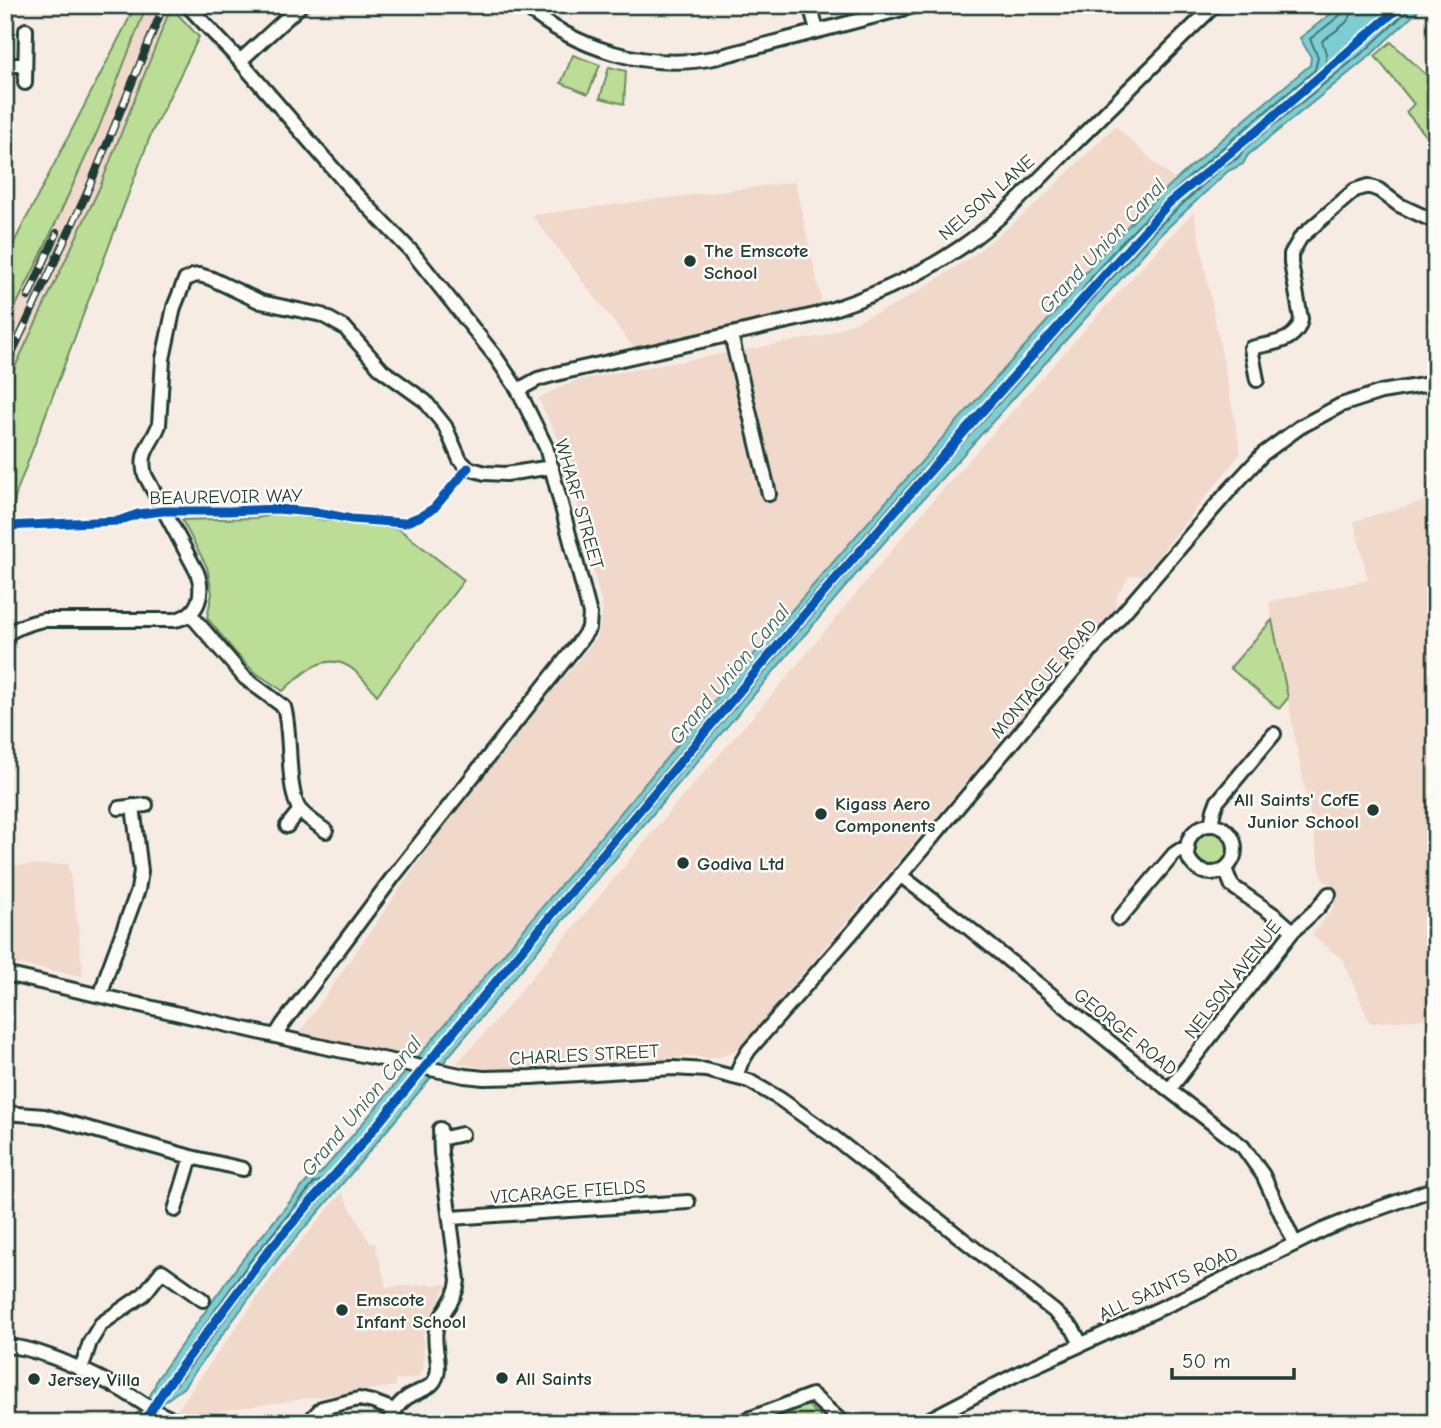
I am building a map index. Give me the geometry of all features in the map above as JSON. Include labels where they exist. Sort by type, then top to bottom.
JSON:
[{"type":"street","name":"WHARF STREET","points":[[187,5],[240,61],[350,188],[412,252],[491,350],[518,390],[546,447],[590,614],[589,628],[580,641],[393,877],[276,1035]]},
{"type":"street","points":[[240,61],[301,5]]},
{"type":"street","points":[[523,5],[578,41],[612,54],[638,60],[683,62],[699,61],[918,5]]},
{"type":"street","points":[[810,5],[817,30]]},
{"type":"street","name":"NELSON LANE","points":[[518,390],[549,376],[815,315],[894,286],[961,247],[1020,199],[1215,5]]},
{"type":"street","points":[[25,83],[26,30]]},
{"type":"street","points":[[5,65],[25,65]]},
{"type":"street","points":[[1257,380],[1251,348],[1289,338],[1300,327],[1291,254],[1301,237],[1355,190],[1368,186],[1379,190],[1399,205],[1436,222]]},
{"type":"street","points":[[5,636],[26,624],[43,620],[175,620],[191,615],[199,599],[200,580],[195,564],[145,475],[143,455],[159,425],[163,359],[174,307],[185,280],[193,276],[211,278],[267,304],[322,315],[345,328],[382,370],[425,401],[445,426],[460,460],[468,468],[506,474],[552,467]]},
{"type":"street","points":[[731,335],[769,494]]},
{"type":"street","name":"MONTAGUE ROAD","points":[[736,1077],[749,1050],[1035,715],[1263,454],[1300,427],[1341,405],[1381,392],[1436,383]]},
{"type":"street","points":[[191,615],[245,678],[284,707],[295,799],[300,810],[326,831]]},
{"type":"street","points":[[1212,825],[1213,810],[1217,802],[1274,734]]},
{"type":"street","points":[[102,995],[140,877],[140,806],[119,808]]},
{"type":"street","points":[[287,827],[300,810]]},
{"type":"street","points":[[1212,825],[1223,828],[1229,834],[1234,855],[1225,869],[1218,873],[1207,873],[1192,863],[1188,849],[1189,838],[1197,829],[1212,825]]},
{"type":"street","points":[[1119,919],[1174,854],[1188,849]]},
{"type":"street","points":[[1225,869],[1232,886],[1293,931]]},
{"type":"street","name":"GEORGE ROAD","points":[[900,875],[1238,1143],[1263,1175],[1295,1244]]},
{"type":"street","name":"NELSON AVENUE","points":[[1169,1090],[1293,931],[1329,894]]},
{"type":"street","name":"CHARLES STREET","points":[[5,974],[453,1074],[484,1078],[673,1068],[706,1070],[736,1077],[780,1099],[839,1141],[1055,1312],[1073,1329],[1081,1345]]},
{"type":"street","points":[[5,1113],[44,1116],[243,1169]]},
{"type":"street","points":[[388,1423],[400,1402],[429,1387],[438,1374],[435,1332],[458,1287],[440,1134],[462,1134]]},
{"type":"street","points":[[175,1210],[191,1157]]},
{"type":"street","name":"ALL SAINTS ROAD","points":[[922,1423],[972,1396],[1295,1244],[1355,1217],[1436,1188]]},
{"type":"street","name":"VICARAGE FIELDS","points":[[451,1218],[688,1202]]},
{"type":"street","points":[[80,1370],[90,1342],[101,1324],[144,1294],[162,1271],[203,1300]]},
{"type":"street","points":[[5,1346],[30,1349],[80,1370],[163,1416],[187,1423]]},
{"type":"street","points":[[738,1423],[813,1395],[843,1423]]},
{"type":"street","points":[[311,1423],[322,1408],[359,1399],[394,1410]]},
{"type":"shaded area","points":[[147,5],[171,5],[99,189],[5,388],[5,328],[98,130]]},
{"type":"shaded area","points":[[1115,126],[1175,181],[1102,253],[1070,296],[802,598],[618,815],[418,1058],[300,1032],[455,810],[598,636],[603,611],[565,453],[538,398],[577,380],[823,336],[899,303],[970,258],[1033,207]]},
{"type":"shaded area","name":"The Emscote School","points":[[795,182],[823,307],[636,351],[532,215]]},
{"type":"shaded area","points":[[1194,212],[1241,453],[1144,574],[1130,576],[1118,593],[1115,607],[738,1049],[724,1056],[707,1059],[696,1056],[513,1073],[457,1063],[783,682],[928,506],[1096,317]]},
{"type":"shaded area","name":"All Saints' CofE Junior School","points":[[1436,498],[1436,1018],[1370,1023],[1343,960],[1312,935],[1334,907],[1337,892],[1322,878],[1269,602],[1368,580],[1354,521]]},
{"type":"shaded area","points":[[68,864],[83,976],[5,962],[5,866]]},
{"type":"shaded area","name":"Emscote Infant School","points":[[342,1193],[370,1243],[375,1243],[386,1287],[447,1284],[423,1332],[424,1368],[417,1378],[395,1380],[396,1386],[190,1415],[177,1410],[283,1262]]},
{"type":"green space","points":[[136,5],[147,5],[98,130],[5,328],[8,254]]},
{"type":"green space","points":[[171,7],[199,37],[151,134],[17,491],[8,530],[5,532],[5,388],[99,189]]},
{"type":"green space","points":[[1391,42],[1436,84],[1436,147],[1406,112],[1414,104],[1375,56]]},
{"type":"green space","points":[[573,55],[600,65],[588,94],[561,83]]},
{"type":"green space","points":[[609,67],[626,71],[624,104],[600,98]]},
{"type":"green space","points":[[278,514],[399,529],[464,580],[377,695],[355,671],[345,664],[335,662],[326,662],[307,670],[283,691],[253,671],[207,618],[212,593],[207,567],[182,520],[257,518]]},
{"type":"green space","points":[[1272,620],[1288,698],[1279,709],[1230,668]]},
{"type":"green space","points":[[1212,832],[1224,837],[1229,849],[1224,861],[1212,866],[1200,861],[1195,849],[1200,837]]},
{"type":"green space","points":[[808,1405],[826,1423],[763,1423]]},
{"type":"water","name":"Grand Union Canal","points":[[1342,5],[1423,5],[1372,54],[1248,155],[1243,164],[1228,171],[1162,233],[863,566],[281,1255],[183,1388],[159,1407],[151,1423],[130,1423],[137,1413],[142,1411],[157,1379],[242,1260],[312,1175],[320,1174],[771,635],[1070,296],[1109,245],[1178,178],[1310,65],[1311,57],[1300,38]]},
{"type":"railway","points":[[5,368],[86,195],[164,5]]},
{"type":"railway","points":[[28,297],[57,233]]},
{"type":"cycle path","points":[[143,1423],[166,1387],[269,1250],[359,1147],[791,630],[979,415],[1169,203],[1402,5]]},
{"type":"cycle path","name":"BEAUREVOIR WAY","points":[[5,526],[118,521],[138,514],[163,511],[277,509],[404,523],[434,508],[468,468]]},
{"type":"place","name":"The Emscote School","points":[[690,261]]},
{"type":"place","name":"All Saints' CofE Junior School","points":[[1373,810]]},
{"type":"place","name":"Kigass Aero Components","points":[[821,814]]},
{"type":"place","name":"Godiva Ltd","points":[[683,863]]},
{"type":"place","name":"Emscote Infant School","points":[[342,1310]]},
{"type":"place","name":"All Saints","points":[[502,1378]]},
{"type":"place","name":"Jersey Villa","points":[[34,1379]]}]
